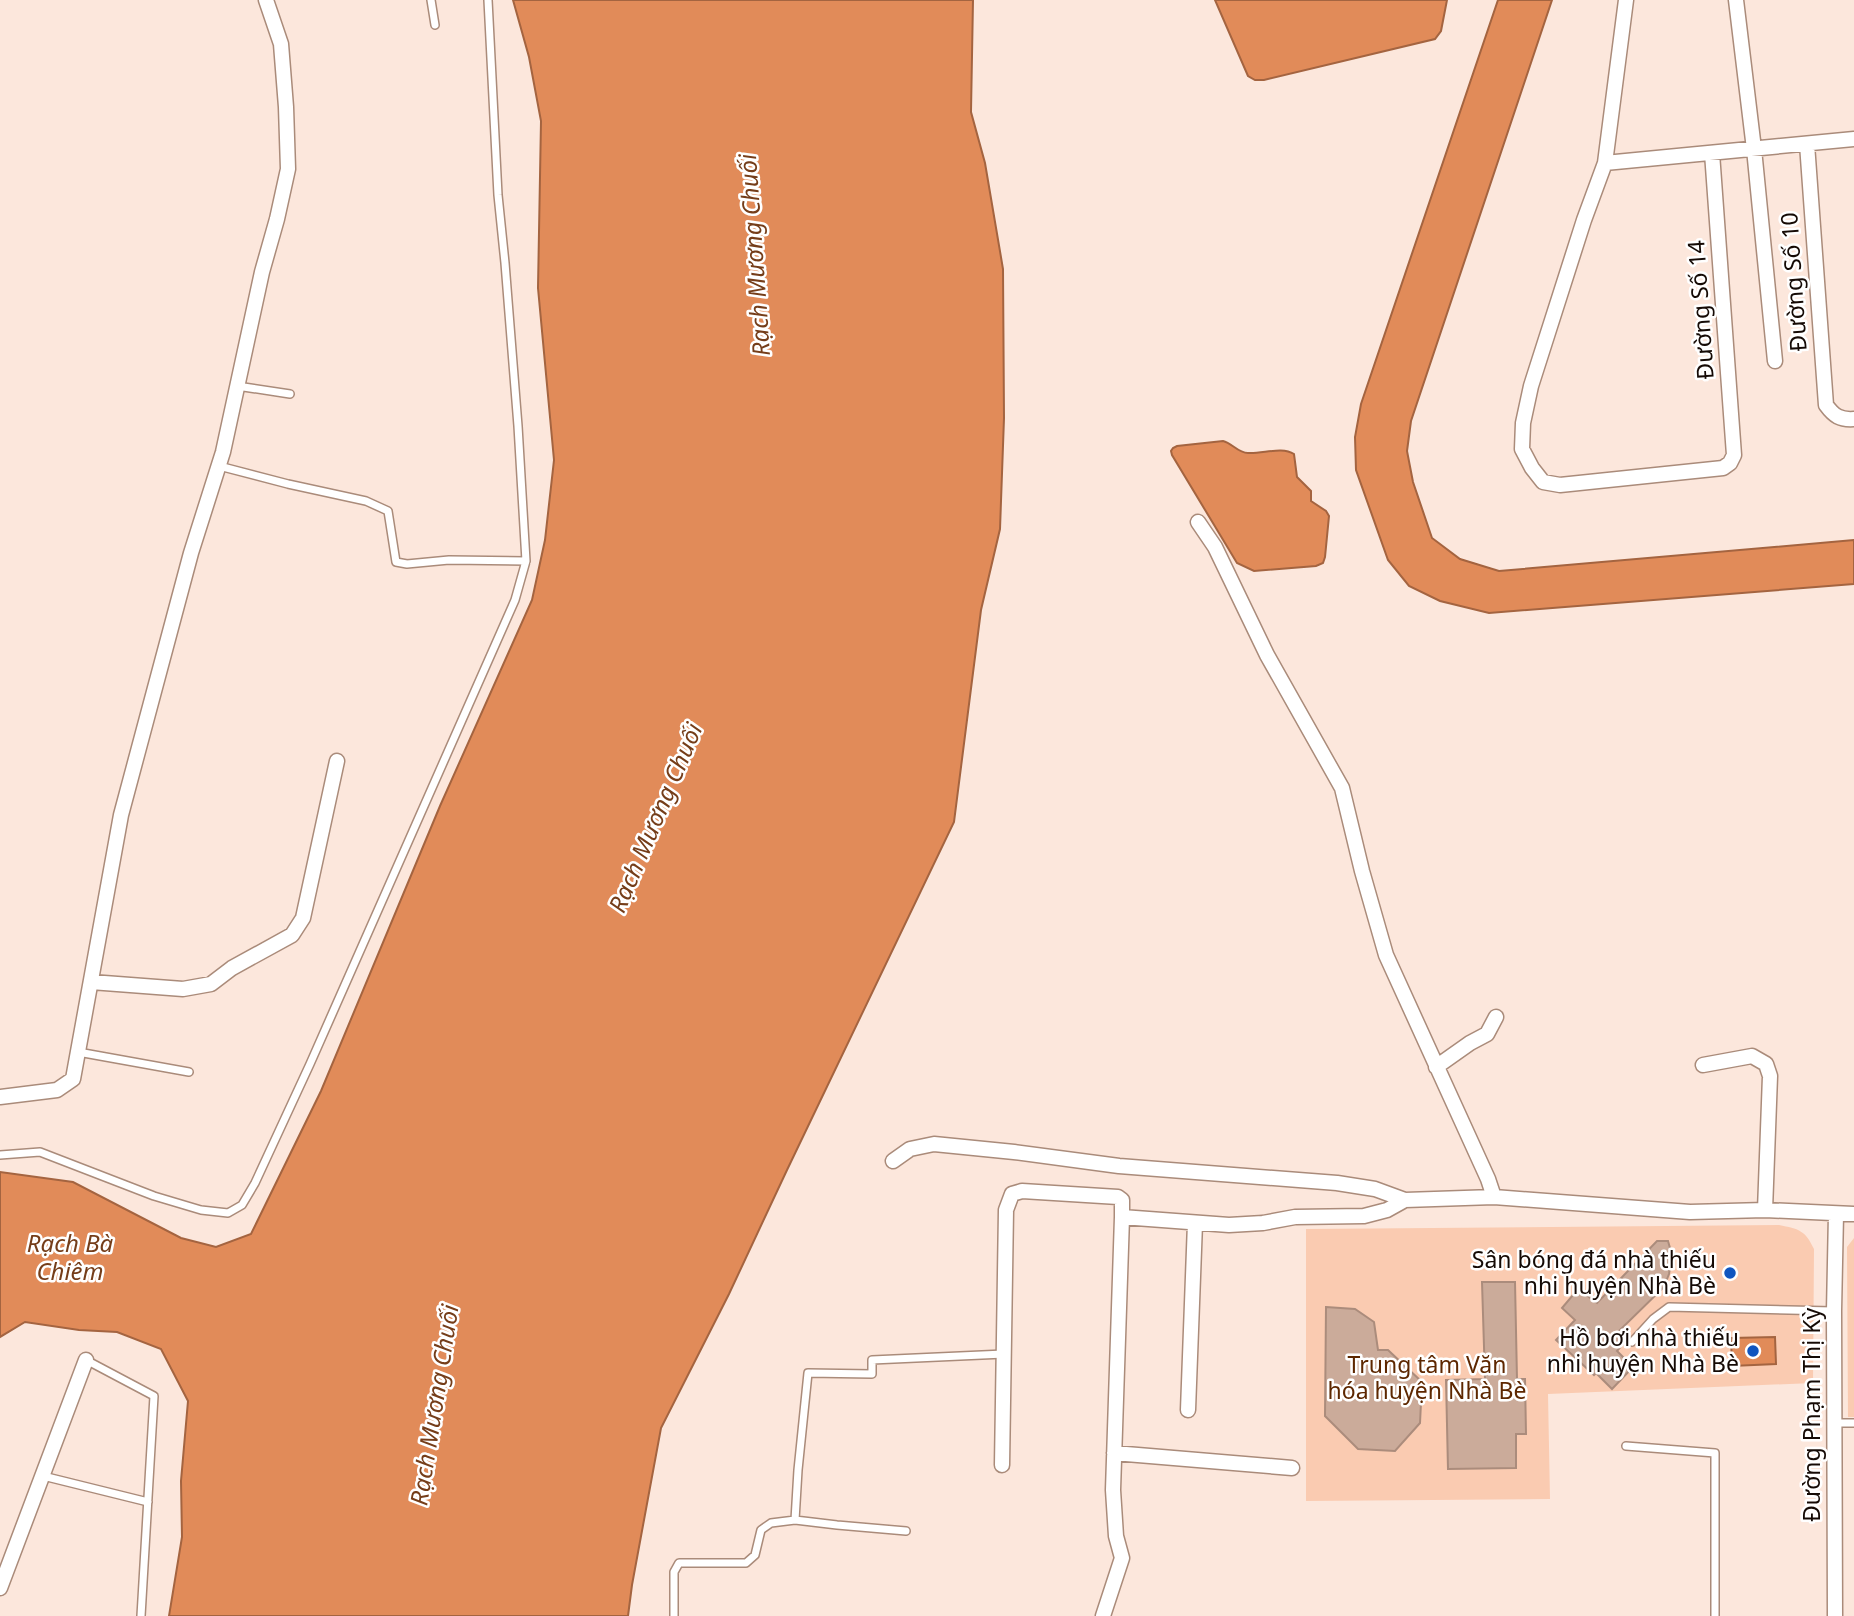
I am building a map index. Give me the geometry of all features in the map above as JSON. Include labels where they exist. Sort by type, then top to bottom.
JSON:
[{"type":"street","points":[[0,1097],[57,1090],[73,1079],[121,815],[191,553],[219,466],[262,272],[288,170],[281,44],[266,0]]},
{"type":"street","points":[[1626,0],[1605,163],[1854,139]]},
{"type":"street","points":[[1736,0],[1775,361]]},
{"type":"street","name":"Đường Số 10","points":[[1807,144],[1826,405],[1832,414],[1843,419],[1854,419]]},
{"type":"street","name":"Đường Số 14","points":[[1605,163],[1531,387],[1523,423],[1522,449],[1532,468],[1543,482],[1560,485],[1723,468],[1730,463],[1734,454],[1712,153]]},
{"type":"street","points":[[1198,522],[1215,547],[1267,655],[1342,788],[1386,955],[1488,1179],[1494,1198]]},
{"type":"street","points":[[91,982],[183,989],[211,984],[232,968],[292,935],[303,918],[337,761]]},
{"type":"street","points":[[1436,1067],[1487,1034],[1496,1017]]},
{"type":"street","points":[[1703,1065],[1752,1056],[1766,1064],[1770,1076],[1765,1210]]},
{"type":"street","points":[[893,1161],[910,1149],[934,1144],[1119,1166],[1337,1183],[1375,1189],[1405,1200],[1494,1198],[1690,1212],[1765,1210],[1854,1214]]},
{"type":"street","points":[[1002,1465],[1006,1210],[1012,1194],[1022,1191],[1118,1197],[1122,1200],[1122,1217],[1113,1490],[1115,1536],[1122,1558],[1103,1616]]},
{"type":"street","points":[[1122,1217],[1229,1225],[1263,1223],[1295,1217],[1364,1216],[1387,1210],[1405,1200]]},
{"type":"street","name":"Đường Phạm Thị Kỳ","points":[[1835,1616],[1836,1214]]},
{"type":"street","points":[[1188,1410],[1195,1223]]},
{"type":"street","points":[[0,1588],[86,1360]]},
{"type":"street","points":[[1114,1453],[1292,1468]]},
{"type":"lane","points":[[431,0],[435,25]]},
{"type":"lane","points":[[0,1155],[40,1152],[154,1196],[201,1210],[228,1213],[242,1205],[255,1183],[310,1064],[516,600],[526,561],[517,412],[498,195],[488,0]]},
{"type":"lane","points":[[237,386],[290,394]]},
{"type":"lane","points":[[219,466],[366,501],[388,511],[396,562],[526,561]]},
{"type":"lane","points":[[78,1052],[189,1072]]},
{"type":"lane","points":[[1632,1342],[1653,1319],[1669,1307],[1834,1311]]},
{"type":"lane","points":[[795,1520],[808,1373],[872,1374],[872,1360],[1004,1354]]},
{"type":"lane","points":[[86,1360],[154,1396],[141,1616]]},
{"type":"lane","points":[[1834,1423],[1854,1423]]},
{"type":"lane","points":[[1626,1446],[1715,1453],[1715,1616]]},
{"type":"lane","points":[[42,1476],[148,1502]]},
{"type":"lane","points":[[674,1616],[674,1572],[679,1563],[746,1563],[755,1555],[761,1530],[771,1522],[795,1520],[906,1531]]},
{"type":"green space","name":"Trung tâm Văn hóa huyện Nhà Bè","points":[[1779,1225],[1801,1231],[1814,1249],[1813,1383],[1548,1394],[1550,1499],[1306,1501],[1306,1229]]},
{"type":"green space","points":[[1854,1238],[1854,1417],[1848,1417],[1847,1247]]},
{"type":"water","points":[[513,0],[973,0],[971,112],[985,163],[1003,269],[1004,418],[1000,529],[981,610],[954,822],[729,1294],[661,1428],[628,1616],[169,1616],[182,1537],[181,1481],[188,1401],[161,1349],[117,1332],[79,1330],[25,1322],[0,1337],[0,1172],[73,1182],[181,1238],[216,1247],[251,1234],[321,1091],[440,806],[532,600],[545,540],[554,460],[538,288],[541,121],[529,57]]},
{"type":"water","points":[[1215,0],[1447,0],[1441,31],[1435,39],[1255,80],[1248,76]]},
{"type":"water","points":[[1498,0],[1552,0],[1411,421],[1407,451],[1413,482],[1432,538],[1460,559],[1499,571],[1854,540],[1854,584],[1489,613],[1440,601],[1409,586],[1388,560],[1356,470],[1355,437],[1361,404]]},
{"type":"water","points":[[1223,441],[1244,453],[1278,450],[1294,454],[1297,477],[1311,491],[1311,501],[1329,516],[1323,563],[1316,566],[1254,571],[1237,563],[1171,451],[1177,446]]},
{"type":"water","name":"Hồ bơi nhà thiếu nhi huyện Nhà Bè","points":[[1775,1337],[1776,1364],[1732,1366],[1731,1338]]},
{"type":"building","points":[[1657,1241],[1668,1241],[1672,1255],[1669,1274],[1664,1287],[1619,1331],[1627,1339],[1617,1351],[1633,1367],[1612,1389],[1556,1340],[1575,1320],[1562,1308],[1578,1289],[1597,1303]]},
{"type":"building","points":[[1482,1282],[1515,1282],[1517,1379],[1525,1379],[1526,1434],[1516,1434],[1516,1468],[1448,1469],[1446,1380],[1485,1379]]},
{"type":"building","name":"Trung tâm Văn hóa huyện Nhà Bè","points":[[1326,1307],[1355,1309],[1374,1322],[1378,1350],[1388,1350],[1422,1382],[1420,1423],[1395,1451],[1358,1449],[1325,1416]]},
{"type":"place","name":"Sân bóng đá nhà thiếu nhi huyện Nhà Bè","points":[[1730,1273]]},
{"type":"place","name":"Hồ bơi nhà thiếu nhi huyện Nhà Bè","points":[[1753,1351]]},
{"type":"water label","name":"Rạch Mương Chuối","points":[[755,255]]},
{"type":"water label","name":"Rạch Mương Chuối","points":[[656,818]]},
{"type":"water label","name":"Rạch Bà Chiêm","points":[[70,1258]]},
{"type":"water label","name":"Rạch Mương Chuối","points":[[435,1405]]}]
